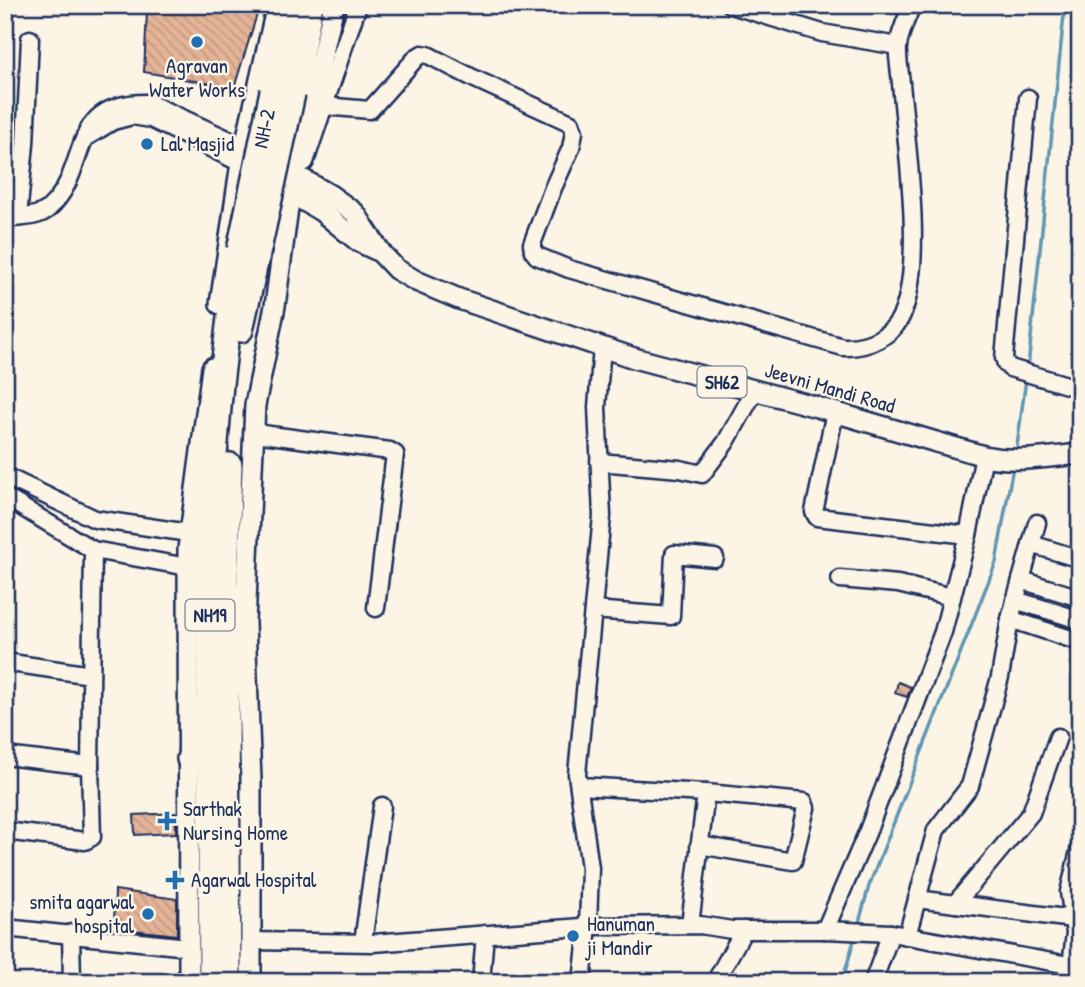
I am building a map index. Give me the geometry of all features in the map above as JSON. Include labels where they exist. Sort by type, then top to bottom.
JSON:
[{"type":"highway","name":"NH-2","points":[[249,252],[289,5]]},
{"type":"highway","name":"NH19","points":[[274,95],[311,5]]},
{"type":"highway","name":"NH19","points":[[211,982],[208,537],[221,384],[233,285],[249,252]]},
{"type":"highway","name":"NH19","points":[[229,982],[226,579],[228,492],[249,252]]},
{"type":"highway","points":[[189,759],[210,683]]},
{"type":"main road","points":[[189,982],[189,533],[231,223],[243,155],[274,95],[277,5]]},
{"type":"main road","points":[[251,982],[251,781],[245,623],[256,433],[255,405],[275,306],[295,181],[317,111],[334,5]]},
{"type":"main road","points":[[274,95],[317,111]]},
{"type":"main road","name":"Jeevni Mandi Road","points":[[243,155],[295,181],[321,211],[359,242],[381,253],[396,269],[416,282],[458,299],[634,358],[835,412],[984,456],[1002,460],[1080,454]]},
{"type":"main road","points":[[231,223],[284,237]]},
{"type":"street","points":[[358,5],[317,111],[370,110],[417,57],[428,55],[571,123],[574,132],[571,148],[532,244],[537,256],[569,269],[700,308],[843,347],[883,338],[895,326],[903,312],[909,285],[913,232],[898,46],[912,5]]},
{"type":"street","points":[[731,5],[822,33],[898,46]]},
{"type":"street","points":[[30,39],[25,144],[12,218],[39,214],[47,210],[64,188],[85,138],[113,121],[132,116],[151,119],[243,155]]},
{"type":"street","points":[[1028,98],[1004,358],[1010,368],[1080,389]]},
{"type":"street","points":[[582,982],[590,869],[577,774],[602,516],[597,407],[602,348]]},
{"type":"street","points":[[600,462],[680,469],[702,474],[726,442],[755,390]]},
{"type":"street","points":[[835,412],[815,516],[968,535]]},
{"type":"street","points":[[256,433],[390,451],[395,454],[376,608]]},
{"type":"street","points":[[825,930],[867,833],[943,632],[968,535],[984,456]]},
{"type":"street","points":[[188,568],[93,550],[5,496],[8,477],[94,519],[189,533]]},
{"type":"street","points":[[873,982],[917,899],[936,830],[970,786],[1003,668],[1010,619],[1037,523]]},
{"type":"street","points":[[1031,544],[1080,559]]},
{"type":"street","points":[[5,831],[89,840],[92,837],[90,766],[93,550]]},
{"type":"street","points":[[593,610],[671,616],[674,554],[715,558]]},
{"type":"street","points":[[840,579],[898,584],[952,597]]},
{"type":"street","points":[[1021,580],[1080,598]]},
{"type":"street","points":[[1015,600],[1080,620]]},
{"type":"street","points":[[1010,619],[1080,642]]},
{"type":"street","points":[[5,662],[91,675]]},
{"type":"street","points":[[955,904],[1031,813],[1058,737]]},
{"type":"street","points":[[5,756],[90,766]]},
{"type":"street","points":[[579,786],[804,802],[806,808],[793,861],[699,845]]},
{"type":"street","points":[[690,925],[706,793]]},
{"type":"street","points":[[363,942],[382,806]]},
{"type":"street","points":[[250,941],[363,942],[588,926],[690,925],[744,930],[825,930],[899,935],[1075,967],[1069,892],[1080,847]]},
{"type":"street","points":[[917,899],[1073,919]]},
{"type":"street","points":[[5,928],[188,947]]},
{"type":"street","points":[[715,982],[744,930]]},
{"type":"street","points":[[71,933],[72,982]]},
{"type":"street","points":[[481,982],[485,934]]},
{"type":"building","name":"Agravan Water Works","points":[[147,11],[258,11],[234,88],[144,72]]},
{"type":"building","points":[[898,682],[911,687],[907,697],[895,693]]},
{"type":"building","points":[[176,813],[176,833],[135,835],[134,815]]},
{"type":"building","name":"smita agarwal hospital","points":[[115,890],[177,899],[177,935],[114,928]]},
{"type":"waterway","points":[[1028,367],[1065,5]]},
{"type":"waterway","points":[[1017,446],[1026,379]]},
{"type":"waterway","points":[[858,926],[869,886],[996,562],[1012,472]]},
{"type":"waterway","points":[[842,982],[855,937]]},
{"type":"place","name":"Agravan Water Works","points":[[197,42]]},
{"type":"place","name":"Lal Masjid","points":[[147,144]]},
{"type":"place","name":"Sarthak Nursing Home","points":[[167,821]]},
{"type":"place","name":"Agarwal Hospital","points":[[175,880]]},
{"type":"place","name":"smita agarwal hospital","points":[[148,914]]},
{"type":"place","name":"Hanuman ji Mandir","points":[[573,936]]}]
